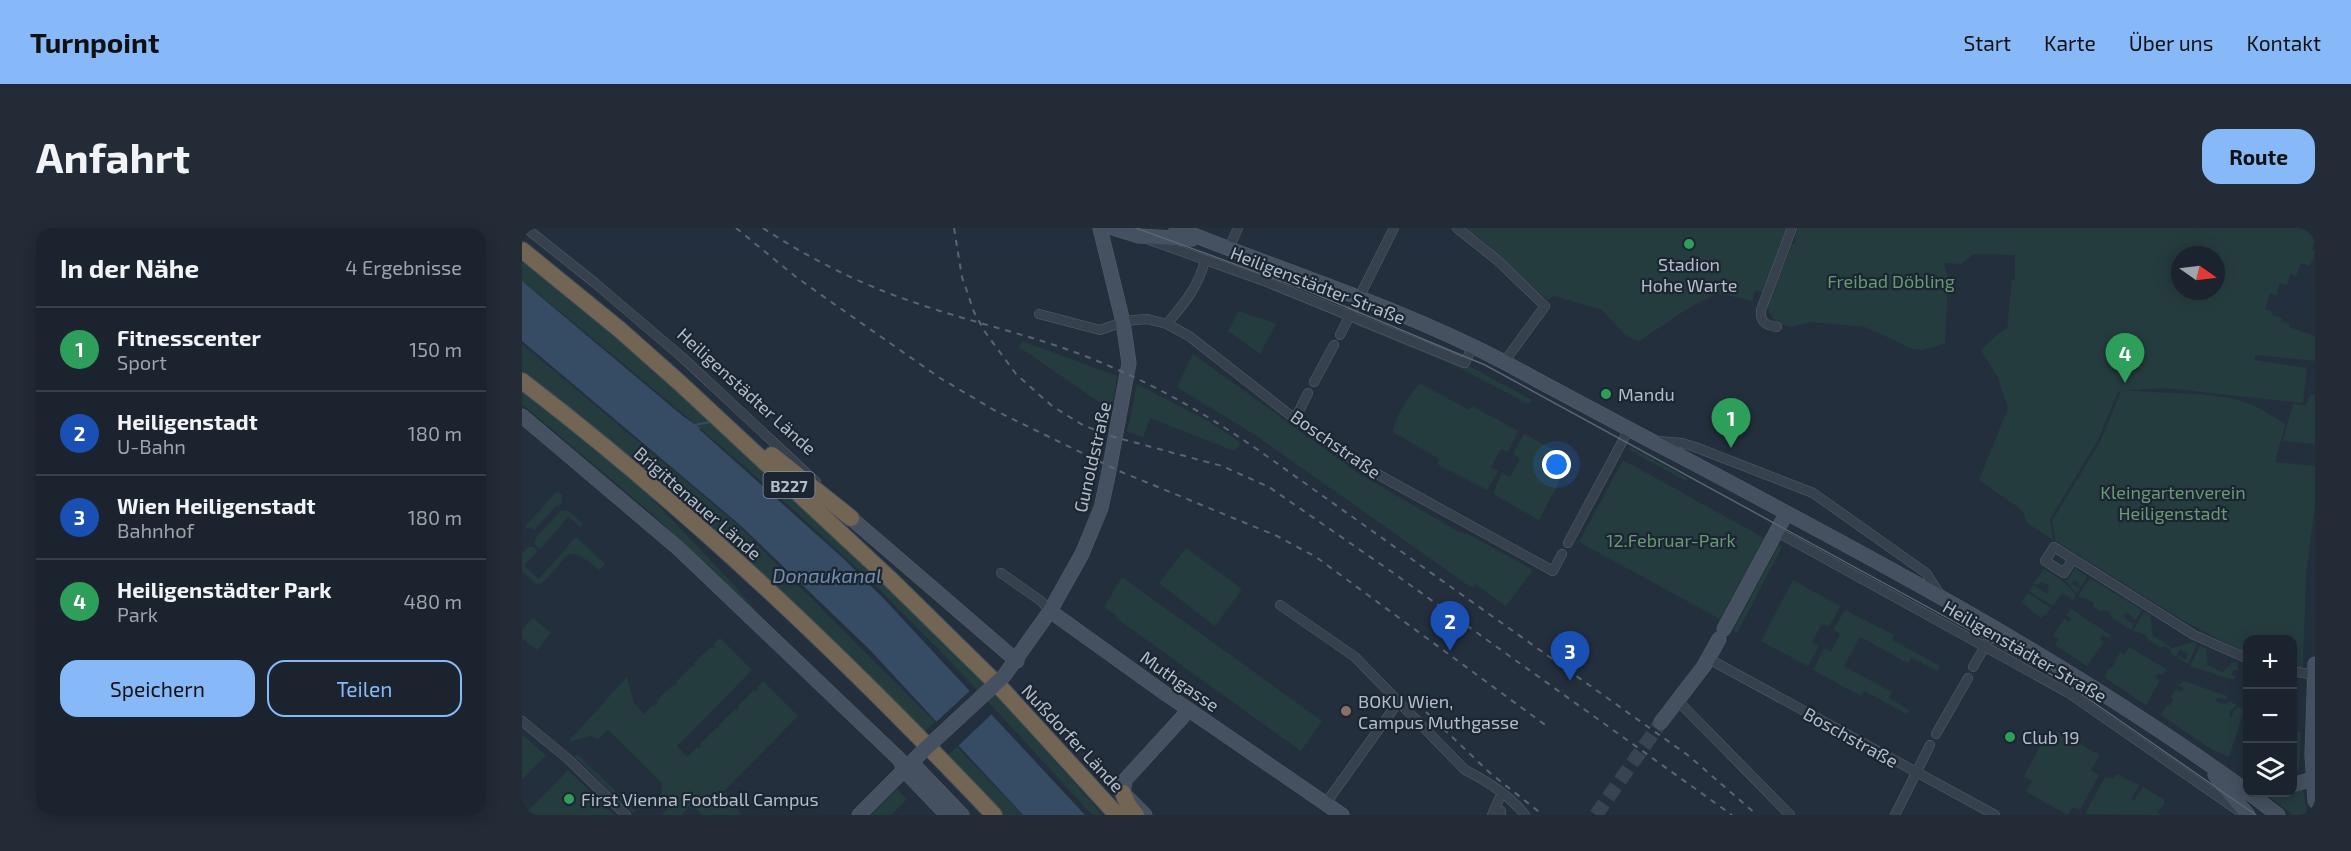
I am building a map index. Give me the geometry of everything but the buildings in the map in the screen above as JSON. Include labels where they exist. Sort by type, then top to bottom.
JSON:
[{"type":"highway","name":"B227","points":[[522,250],[619,329],[681,384],[889,578],[1004,679]]},
{"type":"highway","name":"Brigittenauer Lände","points":[[522,381],[699,526],[817,637],[934,752],[994,815]]},
{"type":"highway","points":[[681,384],[851,518]]},
{"type":"highway","name":"Nußdorfer Lände","points":[[1004,679],[1117,815]]},
{"type":"highway","points":[[1123,793],[1128,805],[1136,815]]},
{"type":"main road","name":"Gunoldstraße","points":[[859,815],[905,764],[923,751],[1004,679],[1050,611],[1082,554],[1101,508],[1129,363],[1123,322],[1100,228]]},
{"type":"main road","name":"Heiligenstädter Straße","points":[[1113,228],[1139,236],[1209,242]]},
{"type":"main road","name":"Heiligenstädter Straße","points":[[1176,228],[1473,345],[1995,628],[2098,690],[2243,788]]},
{"type":"main road","points":[[522,416],[678,548],[905,764],[962,815]]},
{"type":"main road","points":[[1660,722],[1708,659],[1786,514]]},
{"type":"main road","name":"Heiligenstädter Lände","points":[[851,518],[1017,661]]},
{"type":"main road","name":"Muthgasse","points":[[1050,611],[1342,815]]},
{"type":"main road","points":[[2315,664],[2315,801]]},
{"type":"main road","points":[[1123,793],[1124,784],[1129,775],[1189,710]]},
{"type":"main road","points":[[905,764],[947,815]]},
{"type":"main road","name":"Heiligenstädter Straße","points":[[2206,764],[2247,815]]},
{"type":"main road","points":[[2297,784],[2314,779]]},
{"type":"main road","points":[[2231,780],[2243,783]]},
{"type":"main road","name":"Nußdorfer Lände","points":[[1123,793],[1145,815]]},
{"type":"main road","name":"Heiligenstädter Straße","points":[[2255,797],[2278,815]]},
{"type":"street","name":"Heiligenstädter Lände","points":[[526,228],[683,358],[807,472],[851,518]]},
{"type":"street","points":[[1229,248],[1238,228]]},
{"type":"street","points":[[1340,335],[1394,228]]},
{"type":"street","points":[[1457,228],[1497,260],[1545,306],[1504,362]]},
{"type":"street","points":[[1776,327],[1766,325],[1762,321],[1761,310],[1792,228]]},
{"type":"street","name":"Heiligenstädter Straße","points":[[1139,236],[1350,315],[1465,363],[1473,345]]},
{"type":"street","points":[[1167,324],[1200,280],[1205,261]]},
{"type":"street","name":"Boschstraße","points":[[1039,314],[1100,330],[1123,322],[1147,320],[1167,324],[1189,336],[1359,464],[1553,571],[1563,554]]},
{"type":"street","points":[[1314,382],[1334,345]]},
{"type":"street","points":[[1296,417],[1308,393]]},
{"type":"street","points":[[1568,543],[1629,429]]},
{"type":"street","name":"Heiligenstädter Straße","points":[[1652,441],[1682,443],[1695,447],[1813,493],[1926,573],[1942,598]]},
{"type":"street","name":"Heiligenstädter Straße","points":[[1776,532],[2067,692],[2247,815]]},
{"type":"street","points":[[2073,559],[2197,636],[2243,657]]},
{"type":"street","name":"Muthgasse","points":[[1001,573],[1041,601],[1050,611]]},
{"type":"street","points":[[1280,605],[1354,657],[1465,770],[1481,778],[1519,807],[1525,815]]},
{"type":"street","points":[[1973,667],[1995,628]]},
{"type":"street","name":"Boschstraße","points":[[1708,659],[1995,815]]},
{"type":"street","points":[[2297,672],[2314,675]]},
{"type":"street","points":[[1936,734],[1968,678]]},
{"type":"street","points":[[1677,700],[1790,815]]},
{"type":"street","points":[[1326,803],[1399,701]]},
{"type":"street","points":[[522,721],[567,758],[626,815]]},
{"type":"street","points":[[1895,815],[1930,745]]},
{"type":"green space","points":[[1464,228],[1788,228],[1763,292],[1755,291],[1752,301],[1718,293],[1690,307],[1639,341],[1625,335],[1602,310],[1554,296],[1548,300],[1480,239]]},
{"type":"green space","points":[[1798,228],[2315,228],[2312,249],[2315,253],[2310,266],[2301,263],[2296,276],[2290,274],[2287,285],[2280,283],[2276,295],[2270,293],[2265,309],[2273,312],[2272,315],[2282,318],[2281,321],[2290,324],[2289,327],[2315,336],[2315,361],[2256,355],[2254,360],[2307,368],[2303,403],[2164,388],[2127,390],[2203,394],[2247,403],[2284,423],[2275,462],[2315,466],[2315,506],[2306,574],[2303,668],[2297,667],[2297,635],[2243,635],[2243,652],[2182,620],[2056,541],[2052,521],[2100,442],[2121,391],[2118,392],[2098,440],[2050,519],[2053,540],[2027,523],[2022,510],[1979,480],[2008,408],[1998,378],[1981,350],[2000,332],[2007,329],[2012,280],[2015,280],[2015,255],[1974,254],[1961,264],[1944,263],[1948,279],[1945,344],[1922,350],[1913,349],[1865,327],[1811,322],[1791,327],[1777,323],[1769,312],[1768,305],[1792,245],[1796,242]]},
{"type":"green space","points":[[522,258],[642,358],[980,677],[1103,815],[1092,815],[943,654],[882,592],[810,525],[689,418],[522,281]]},
{"type":"green space","points":[[1239,311],[1276,324],[1260,354],[1228,331]]},
{"type":"green space","points":[[1355,321],[1467,365],[1532,400],[1529,404],[1524,402],[1458,367],[1356,325]]},
{"type":"green space","points":[[1022,341],[1117,376],[1111,411],[1106,410],[1105,406],[1019,347]]},
{"type":"green space","points":[[522,344],[738,525],[935,722],[922,734],[522,378]]},
{"type":"green space","points":[[1193,354],[1355,471],[1457,531],[1468,534],[1533,570],[1506,606],[1475,584],[1472,588],[1255,435],[1177,387]]},
{"type":"green space","points":[[1137,384],[1208,421],[1241,443],[1234,451],[1150,418],[1143,437],[1127,432]]},
{"type":"green space","points":[[1421,384],[1469,410],[1472,406],[1518,431],[1508,452],[1501,449],[1491,467],[1498,471],[1487,490],[1437,464],[1439,459],[1393,432],[1404,406]]},
{"type":"green space","points":[[522,387],[639,485],[735,586],[770,627],[650,512],[522,404]]},
{"type":"green space","points":[[2310,395],[2315,395],[2315,444],[2283,441],[2293,404],[2306,405]]},
{"type":"green space","points":[[1523,435],[1571,459],[1539,520],[1493,494],[1502,473],[1510,477],[1520,459],[1513,454]]},
{"type":"green space","points":[[1630,447],[1687,478],[1687,480],[1629,450]]},
{"type":"green space","name":"12.Februar-Park","points":[[1623,460],[1764,538],[1720,619],[1579,542]]},
{"type":"green space","points":[[557,491],[562,495],[562,504],[556,506],[534,530],[530,527],[527,529],[525,527]]},
{"type":"green space","points":[[561,510],[568,511],[583,524],[581,527],[568,517],[540,549],[535,545],[535,539]]},
{"type":"green space","points":[[576,537],[605,564],[599,570],[586,560],[571,554],[540,584],[536,584],[522,571],[522,554],[528,547],[533,547],[537,551],[524,566],[539,579]]},
{"type":"green space","points":[[1779,545],[1782,547],[1737,633],[1733,631]]},
{"type":"green space","points":[[1186,548],[1242,589],[1215,626],[1159,583]]},
{"type":"green space","points":[[2075,568],[2087,577],[2081,587],[2075,580],[2071,584],[2080,588],[2077,594],[2065,580],[2068,580]]},
{"type":"green space","points":[[2044,569],[2062,580],[2076,595],[2073,600],[2062,593],[2053,606],[2029,591],[2033,585],[2047,594],[2049,585],[2042,582],[2037,585],[2034,583]]},
{"type":"green space","points":[[1122,577],[1322,721],[1301,751],[1104,607]]},
{"type":"green space","points":[[2090,578],[2142,610],[2136,620],[2126,612],[2123,617],[2131,623],[2135,622],[2131,630],[2112,618],[2106,610],[2101,611],[2094,607],[2093,602],[2078,596]]},
{"type":"green space","points":[[1793,580],[1840,606],[1829,627],[1822,624],[1812,642],[1819,646],[1808,666],[1761,641]]},
{"type":"green space","points":[[2028,593],[2051,608],[2045,616],[2041,618],[2021,602]]},
{"type":"green space","points":[[2071,609],[2110,635],[2108,638],[2102,635],[2100,639],[2104,642],[2087,666],[2055,645],[2059,639],[2053,636],[2064,619],[2069,622],[2071,618],[2066,615]]},
{"type":"green space","points":[[1845,610],[1894,635],[1892,640],[1940,666],[1937,671],[1911,657],[1908,663],[1860,637],[1844,666],[1892,692],[1889,698],[1909,710],[1907,714],[1864,691],[1861,696],[1813,670],[1824,648],[1831,652],[1840,634],[1833,630]]},
{"type":"green space","points":[[2144,612],[2150,615],[2153,636],[2172,648],[2193,642],[2197,644],[2188,664],[2178,658],[2179,656],[2186,660],[2188,654],[2180,649],[2176,657],[2170,649],[2160,647],[2147,639],[2146,635],[2133,631]]},
{"type":"green space","points":[[533,618],[551,633],[537,650],[522,638],[522,630]]},
{"type":"green space","points":[[720,638],[752,670],[677,746],[687,757],[697,747],[699,749],[700,744],[716,728],[719,728],[719,725],[735,709],[739,708],[738,706],[754,690],[758,689],[757,687],[763,681],[798,716],[724,791],[734,802],[741,815],[702,815],[691,804],[682,815],[662,815],[670,806],[661,796],[662,783],[608,730],[598,739],[590,736],[568,742],[627,677],[634,703],[644,714],[658,703],[656,701],[673,685],[677,684],[676,682],[692,666],[695,666],[694,663],[715,646],[713,644]]},
{"type":"green space","points":[[2200,646],[2206,649],[2207,665],[2223,672],[2234,661],[2238,663],[2238,670],[2233,670],[2231,675],[2235,676],[2233,680],[2190,666]]},
{"type":"green space","points":[[2129,647],[2166,669],[2162,676],[2158,673],[2155,677],[2160,680],[2146,705],[2104,677],[2109,668],[2113,667],[2120,652],[2125,655]]},
{"type":"green space","points":[[2184,681],[2227,696],[2226,699],[2216,698],[2215,701],[2221,704],[2229,701],[2237,705],[2230,711],[2229,716],[2232,717],[2233,712],[2239,706],[2243,709],[2229,757],[2211,749],[2161,715],[2173,700],[2171,697],[2176,689],[2182,692],[2184,688],[2178,685]]},
{"type":"green space","points":[[2058,732],[2100,755],[2091,770],[2099,775],[2080,810],[2073,807],[2068,815],[2026,792],[2032,781],[2024,776],[2047,733],[2052,736]]},
{"type":"green space","points":[[2297,732],[2301,732],[2297,771]]},
{"type":"green space","points":[[522,735],[546,755],[522,780]]},
{"type":"green space","points":[[957,747],[1022,815],[1000,815],[946,757]]},
{"type":"green space","points":[[577,754],[636,811],[633,813],[575,757]]},
{"type":"green space","name":"First Vienna Football Campus","points":[[568,770],[614,815],[524,815]]},
{"type":"green space","points":[[2117,774],[2139,785],[2131,799],[2134,801],[2143,787],[2164,799],[2164,804],[2157,812],[2161,815],[2085,814],[2105,777],[2113,778]]},
{"type":"green space","points":[[897,789],[907,799],[891,815],[871,815]]},
{"type":"green space","points":[[2297,791],[2304,792],[2307,815],[2293,815],[2270,797],[2297,797]]},
{"type":"water","name":"Donaukanal","points":[[522,281],[684,417],[699,427],[844,559],[1085,815],[1023,815],[870,650],[740,525],[522,341]]},
{"type":"pier","points":[[973,688],[994,712],[956,748],[934,724]]},
{"type":"waterway","points":[[695,425],[710,422]]},
{"type":"tunnel","points":[[1596,815],[1661,722]]},
{"type":"tram line","points":[[1136,228],[1303,289],[1485,365],[2061,680],[2256,815]]},
{"type":"railway","points":[[736,228],[796,277],[837,306],[940,378],[994,410],[1119,471],[1277,536],[1316,557],[1548,727]]},
{"type":"railway","points":[[763,228],[817,260],[893,295],[1069,350],[1144,382],[1192,408],[1261,452],[1689,756],[1757,815]]},
{"type":"railway","points":[[954,228],[962,277],[974,312],[985,332],[1016,374],[1052,406],[1081,424],[1107,435],[1222,466],[1269,487],[1732,815]]},
{"type":"railway","points":[[1426,712],[1490,773],[1543,815]]},
{"type":"place","name":"Stadion Hohe Warte","points":[[1689,244]]},
{"type":"place","name":"Heiligenstädter Park","points":[[2125,383]]},
{"type":"place","name":"Mandu","points":[[1606,394]]},
{"type":"place","name":"Fitnesscenter","points":[[1731,448]]},
{"type":"place","name":"Heiligenstadt","points":[[1450,651]]},
{"type":"place","name":"Wien Heiligenstadt","points":[[1570,681]]},
{"type":"place","name":"BOKU Wien, Campus Muthgasse","points":[[1346,711]]},
{"type":"place","name":"Club 19","points":[[2010,737]]},
{"type":"place","name":"First Vienna Football Campus","points":[[569,799]]},
{"type":"park label","name":"Freibad Döbling","points":[[1891,281]]},
{"type":"park label","name":"Kleingartenverein Heiligenstadt","points":[[2173,502]]}]
